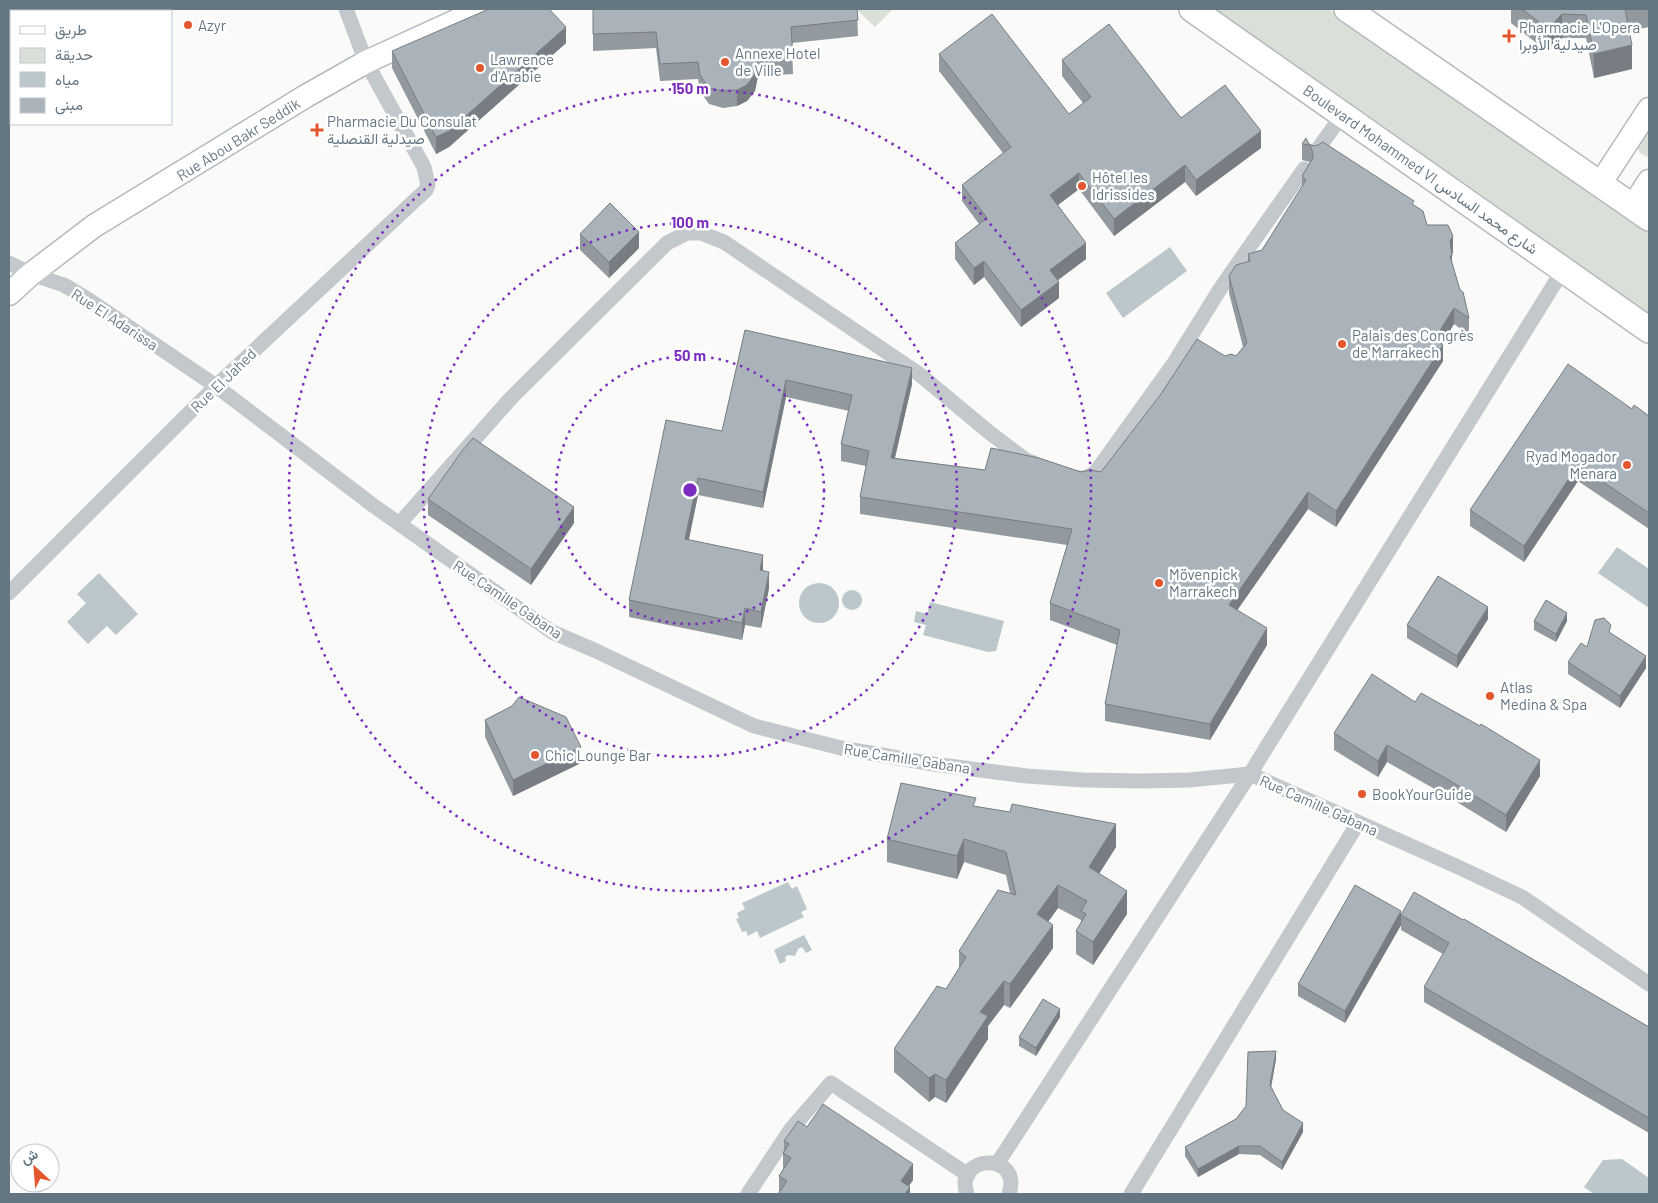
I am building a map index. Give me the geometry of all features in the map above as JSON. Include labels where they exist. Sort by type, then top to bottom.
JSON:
[{"type":"main road","name":"Boulevard Mohammed VI شارع محمد السادس","points":[[1192,9],[1649,330]]},
{"type":"main road","points":[[1347,9],[1641,212]]},
{"type":"street","points":[[346,9],[366,62]]},
{"type":"street","name":"Rue Abou Bakr Seddik","points":[[9,294],[31,274],[94,226],[306,96],[366,62],[482,9]]},
{"type":"street","name":"Rue El Jahed","points":[[9,593],[216,386],[417,200],[428,185],[424,167],[366,62]]},
{"type":"street","points":[[1600,184],[1649,109]]},
{"type":"street","points":[[1315,153],[1343,114]]},
{"type":"street","points":[[1064,474],[1083,478],[1095,473],[1174,363],[1222,286],[1304,169]]},
{"type":"street","points":[[1641,212],[1649,181]]},
{"type":"street","points":[[400,523],[511,398],[667,243],[687,233],[701,233],[714,237],[733,248],[919,374],[1026,460],[1049,469]]},
{"type":"street","name":"Rue El Adarissa","points":[[9,263],[31,274],[64,285],[216,386]]},
{"type":"street","points":[[997,1164],[1250,774],[1564,270]]},
{"type":"street","name":"Rue Camille Gabana","points":[[216,386],[374,506],[552,632],[754,726],[841,748],[933,764],[1027,776],[1084,780],[1142,781],[1189,780],[1250,774],[1522,897],[1649,984]]},
{"type":"street","points":[[1131,1194],[1358,823]]},
{"type":"street","points":[[748,1194],[790,1129],[831,1083],[968,1175]]},
{"type":"street","points":[[967,1194],[965,1186],[968,1175],[972,1169],[984,1162],[997,1164],[1008,1174],[1011,1180],[1009,1194]]},
{"type":"green space","points":[[856,9],[893,9],[875,27]]},
{"type":"green space","points":[[1199,9],[1329,9],[1649,231],[1649,320]]},
{"type":"green space","points":[[1649,122],[1649,158],[1640,153],[1637,147]]},
{"type":"water","points":[[1170,247],[1187,271],[1123,318],[1106,293]]},
{"type":"water","points":[[1617,547],[1649,569],[1649,608],[1598,573]]},
{"type":"water","points":[[99,573],[138,614],[116,635],[107,626],[88,644],[67,622],[86,603],[77,594]]},
{"type":"water","points":[[819,583],[833,589],[839,603],[833,617],[819,623],[805,617],[799,603],[805,589]]},
{"type":"water","points":[[852,590],[859,593],[862,600],[859,607],[852,610],[845,607],[842,600],[845,593]]},
{"type":"water","points":[[930,602],[1004,621],[996,651],[988,652],[923,635],[926,625],[914,622],[916,611],[927,614]]},
{"type":"water","points":[[788,882],[792,889],[797,886],[807,909],[801,912],[804,917],[760,938],[757,931],[748,936],[746,931],[742,932],[736,919],[739,918],[737,913],[745,909],[742,903]]},
{"type":"water","points":[[804,935],[812,950],[806,953],[802,947],[798,949],[795,956],[788,955],[785,957],[786,961],[780,964],[774,950]]},
{"type":"water","points":[[1622,1159],[1649,1178],[1649,1194],[1594,1194],[1584,1187],[1603,1160]]},
{"type":"building","points":[[489,9],[549,9],[566,27],[449,131],[436,137],[392,51]]},
{"type":"building","name":"Annexe Hotel de Ville","points":[[593,9],[857,9],[858,20],[791,27],[793,57],[758,60],[755,74],[747,85],[737,90],[723,91],[709,88],[700,75],[698,62],[660,64],[656,32],[593,34]]},
{"type":"building","points":[[1522,9],[1625,9],[1632,45],[1594,54],[1586,15],[1562,14],[1548,29]]},
{"type":"building","name":"Hôtel les Idrissides","points":[[992,14],[1069,114],[1091,97],[1062,60],[1109,24],[1181,118],[1225,85],[1261,131],[1196,180],[1185,165],[1114,219],[1079,173],[1050,195],[1086,243],[1050,270],[1059,282],[1021,310],[984,261],[974,268],[955,243],[987,218],[962,185],[1011,147],[939,54]]},
{"type":"building","points":[[1306,138],[1309,144],[1314,146],[1323,142],[1414,201],[1412,204],[1423,211],[1427,225],[1448,225],[1453,236],[1450,241],[1452,256],[1450,256],[1460,290],[1463,292],[1469,318],[1454,308],[1434,340],[1443,345],[1336,511],[1308,492],[1229,605],[1267,628],[1210,724],[1105,704],[1120,630],[1050,603],[1072,529],[860,497],[869,451],[841,444],[852,395],[786,380],[763,492],[698,478],[685,539],[763,555],[760,570],[769,572],[761,612],[745,608],[742,623],[629,600],[666,420],[722,431],[745,330],[912,368],[891,458],[985,470],[991,448],[1039,458],[1081,472],[1090,470],[1101,472],[1161,394],[1197,339],[1225,356],[1231,354],[1236,356],[1247,343],[1229,276],[1236,265],[1250,261],[1248,254],[1262,250],[1306,180],[1302,176],[1313,158],[1313,153],[1310,145],[1302,144]]},
{"type":"building","points":[[610,203],[639,232],[609,262],[580,234]]},
{"type":"building","points":[[1568,364],[1632,409],[1634,405],[1649,416],[1649,513],[1578,465],[1524,546],[1470,510]]},
{"type":"building","points":[[473,438],[574,507],[531,569],[428,499]]},
{"type":"building","points":[[1438,576],[1488,607],[1457,656],[1407,625]]},
{"type":"building","points":[[1546,600],[1567,613],[1556,634],[1534,621]]},
{"type":"building","points":[[1604,618],[1611,625],[1609,632],[1646,656],[1620,696],[1568,662],[1581,643],[1587,647],[1595,620]]},
{"type":"building","points":[[1372,674],[1415,702],[1421,693],[1480,726],[1481,724],[1540,760],[1506,815],[1387,745],[1378,761],[1334,733]]},
{"type":"building","name":"Chic Lounge Bar","points":[[519,697],[566,717],[581,747],[513,780],[485,720],[512,706]]},
{"type":"building","points":[[901,783],[976,798],[973,806],[1010,812],[1012,804],[1116,824],[1089,867],[1127,891],[1093,942],[1076,931],[1086,914],[1081,911],[1087,901],[1058,885],[1037,914],[1053,925],[1010,984],[1004,981],[980,1012],[988,1016],[946,1080],[935,1074],[929,1078],[894,1049],[937,986],[946,989],[966,957],[959,951],[998,890],[1016,895],[1006,852],[964,839],[957,856],[887,839]]},
{"type":"building","points":[[1355,885],[1401,911],[1345,1011],[1298,984]]},
{"type":"building","points":[[1414,892],[1649,1027],[1649,1118],[1424,987],[1449,943],[1401,915]]},
{"type":"building","points":[[1043,999],[1060,1009],[1036,1048],[1019,1037]]},
{"type":"building","points":[[1276,1051],[1270,1085],[1283,1110],[1303,1123],[1282,1162],[1260,1146],[1239,1146],[1198,1169],[1185,1147],[1236,1119],[1246,1106],[1248,1052]]},
{"type":"building","points":[[823,1104],[913,1164],[901,1181],[910,1187],[905,1194],[778,1194],[787,1181],[779,1176],[791,1158],[783,1153],[789,1144],[784,1141],[798,1121],[807,1127]]},
{"type":"place","name":"Azyr","points":[[188,25]]},
{"type":"place","name":"Pharmacie L'Opera صيدلية الأوبرا","points":[[1509,36]]},
{"type":"place","name":"Annexe Hotel de Ville","points":[[725,62]]},
{"type":"place","name":"Lawrence d'Arabie","points":[[480,68]]},
{"type":"place","name":"Pharmacie Du Consulat صيدلية القنصلية","points":[[317,130]]},
{"type":"place","name":"Hôtel les Idrissides","points":[[1082,186]]},
{"type":"place","name":"Palais des Congrès de Marrakech","points":[[1342,344]]},
{"type":"place","name":"Ryad Mogador Menara","points":[[1627,465]]},
{"type":"place","name":"Mövenpick Marrakech","points":[[1159,583]]},
{"type":"place","name":"Atlas Medina & Spa","points":[[1490,696]]},
{"type":"place","name":"Chic Lounge Bar","points":[[535,755]]},
{"type":"place","name":"BookYourGuide","points":[[1362,794]]}]
